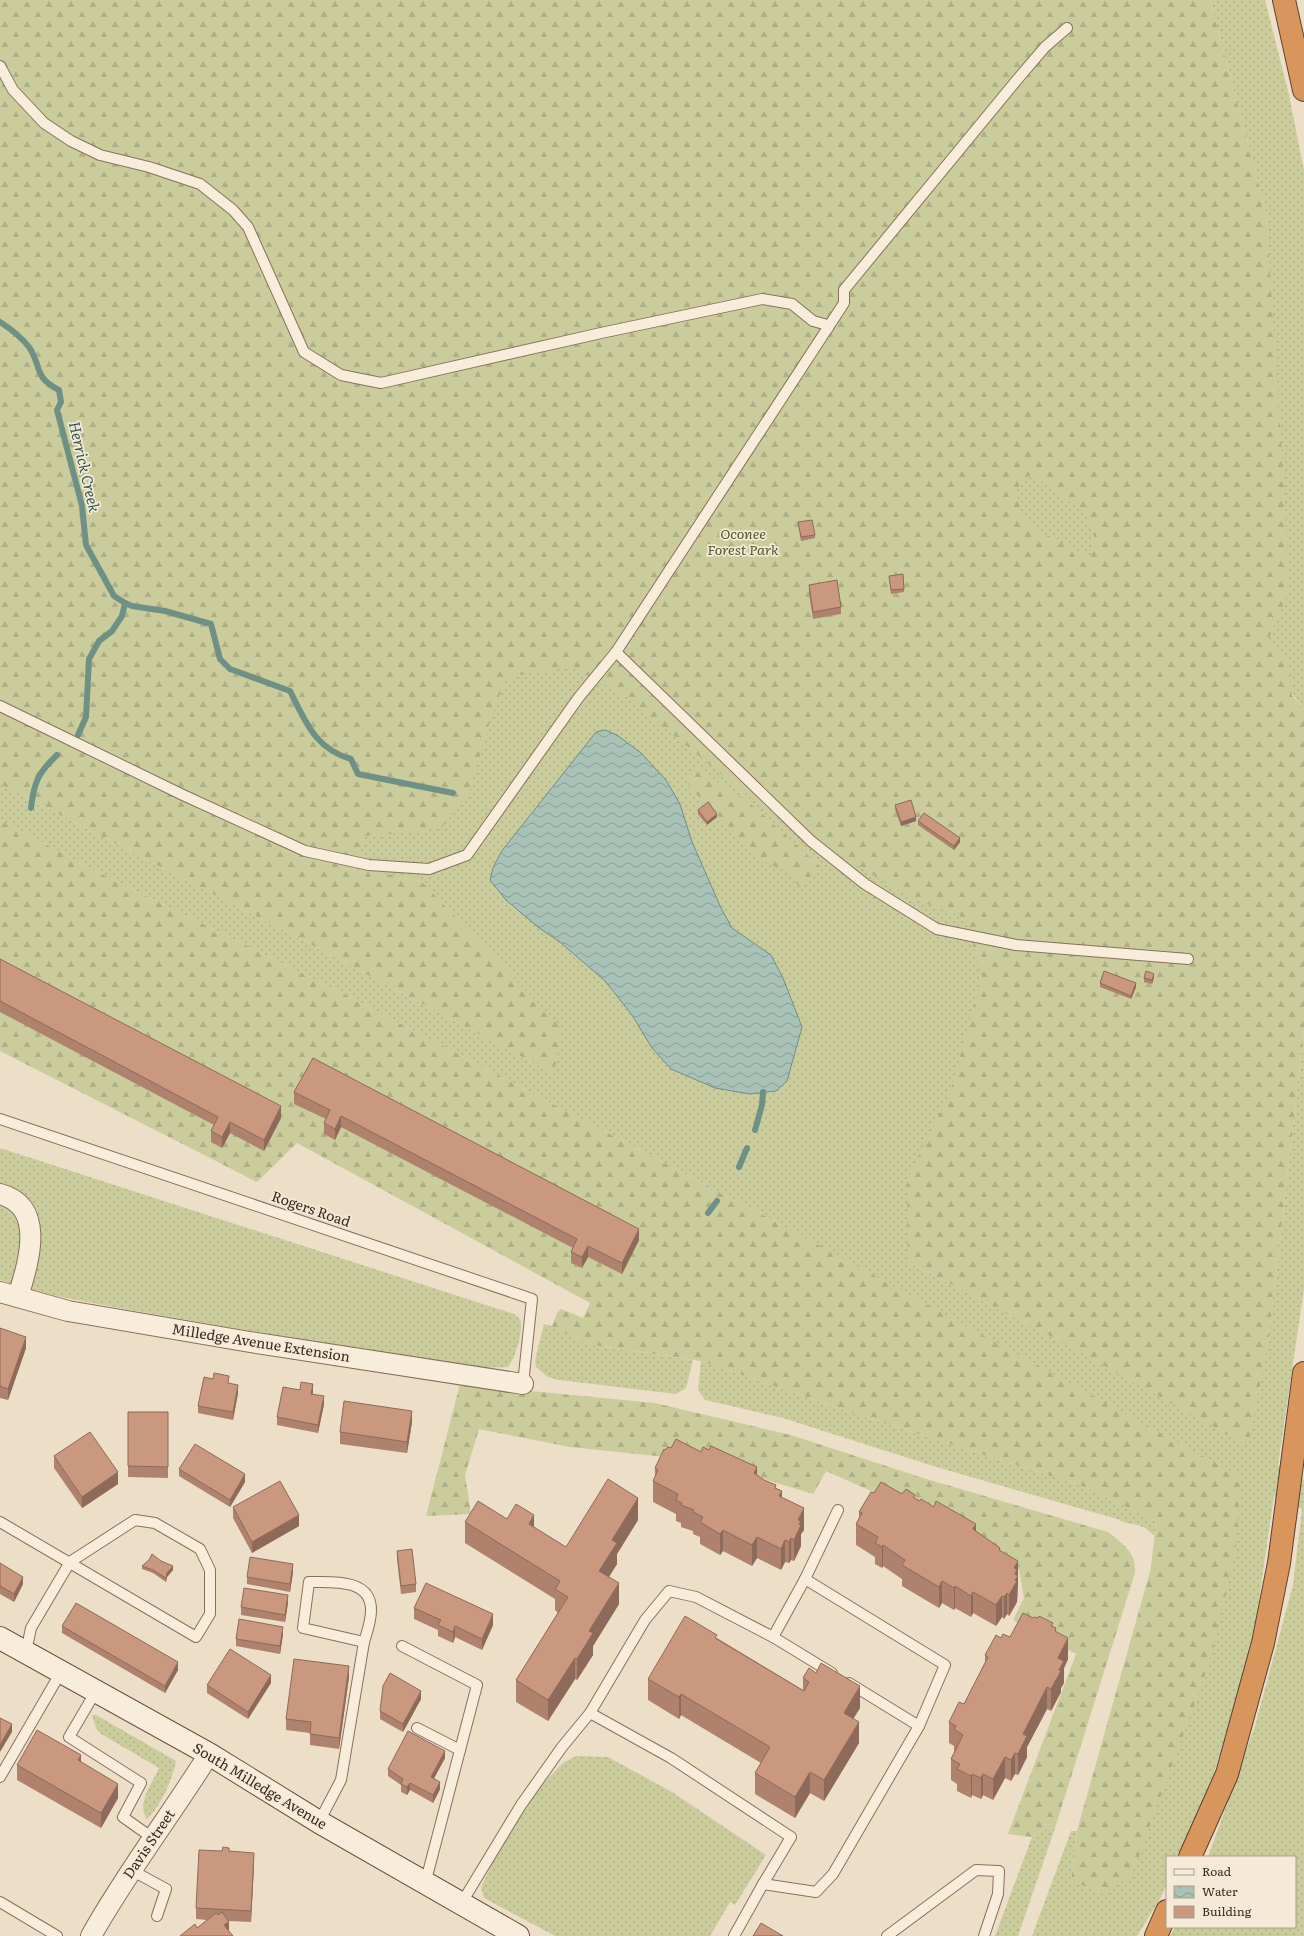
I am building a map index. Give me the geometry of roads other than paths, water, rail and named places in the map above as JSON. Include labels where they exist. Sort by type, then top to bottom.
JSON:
[{"type":"highway","points":[[1284,0],[1304,90]]},
{"type":"highway","points":[[1190,1856],[1229,1767],[1263,1643],[1279,1563],[1304,1373]]},
{"type":"highway","points":[[1156,1936],[1166,1913]]},
{"type":"main road","name":"South Milledge Avenue","points":[[0,1638],[209,1754],[319,1822],[518,1936]]},
{"type":"street","points":[[0,1194],[11,1197],[24,1209],[30,1226],[30,1243],[9,1295]]},
{"type":"street","name":"Milledge Avenue Extension","points":[[9,1295],[68,1311],[243,1341],[523,1384]]},
{"type":"street","name":"Davis Street","points":[[91,1936],[131,1870],[154,1839],[209,1754]]},
{"type":"lane","points":[[0,706],[182,796],[305,851],[369,865],[429,869],[467,855],[579,697],[616,652],[844,303],[844,290],[1035,59],[1067,28]]},
{"type":"lane","points":[[0,66],[13,90],[44,123],[71,141],[100,154],[149,167],[200,184],[234,210],[248,227],[304,352],[341,375],[381,383],[608,331],[762,299],[792,304],[813,321],[824,324],[828,328]]},
{"type":"lane","points":[[616,652],[811,841],[865,884],[937,929],[1016,945],[1188,959]]},
{"type":"lane","name":"Rogers Road","points":[[0,1119],[532,1299],[523,1384]]},
{"type":"lane","points":[[773,1637],[838,1510]]},
{"type":"lane","points":[[0,1522],[70,1562],[196,1637],[210,1614],[210,1570],[200,1549],[154,1523],[135,1520],[70,1562],[31,1628],[26,1652]]},
{"type":"lane","points":[[763,1884],[816,1892],[832,1874],[919,1726],[945,1665],[804,1579]]},
{"type":"lane","points":[[319,1822],[341,1780],[364,1642],[371,1611],[368,1597],[352,1584],[340,1582],[309,1582],[303,1628],[364,1642]]},
{"type":"lane","points":[[461,1904],[521,1806],[562,1747],[590,1713],[645,1620],[669,1591],[696,1597],[773,1637],[919,1726]]},
{"type":"lane","points":[[402,1646],[477,1685],[425,1884]]},
{"type":"lane","points":[[0,1777],[61,1672]]},
{"type":"lane","points":[[96,1691],[69,1737],[141,1783],[122,1817],[154,1839]]},
{"type":"lane","points":[[590,1713],[671,1758],[791,1837],[734,1936]]},
{"type":"lane","points":[[417,1728],[460,1750]]},
{"type":"lane","points":[[131,1870],[166,1889],[157,1916]]},
{"type":"lane","points":[[887,1936],[976,1870],[999,1871],[998,1894],[984,1936]]},
{"type":"lane","points":[[0,1902],[57,1936]]},
{"type":"water","points":[[605,730],[617,735],[641,753],[666,780],[680,804],[692,842],[721,908],[732,928],[771,955],[783,978],[802,1027],[787,1081],[776,1091],[750,1094],[715,1088],[671,1069],[652,1048],[632,1015],[605,981],[560,942],[539,928],[506,900],[490,880],[493,868],[501,852],[596,732]]},
{"type":"waterway","name":"Herrick Creek","points":[[0,322],[16,333],[26,343],[36,360],[42,376],[51,385],[59,390],[61,402],[57,410],[82,506],[86,545],[114,596],[132,606],[165,611],[211,624],[220,659],[230,669],[290,691],[313,733],[329,749],[351,759],[358,774],[453,793]]},
{"type":"waterway","points":[[78,735],[86,717],[89,659],[99,641],[112,631],[122,616],[125,603]]},
{"type":"waterway","points":[[31,808],[38,778],[45,767],[57,755]]},
{"type":"waterway","points":[[755,1130],[762,1105],[763,1092]]},
{"type":"waterway","points":[[739,1167],[747,1148]]},
{"type":"waterway","points":[[708,1213],[717,1201]]},
{"type":"park label","name":"Oconee Forest Park","points":[[743,542]]}]
